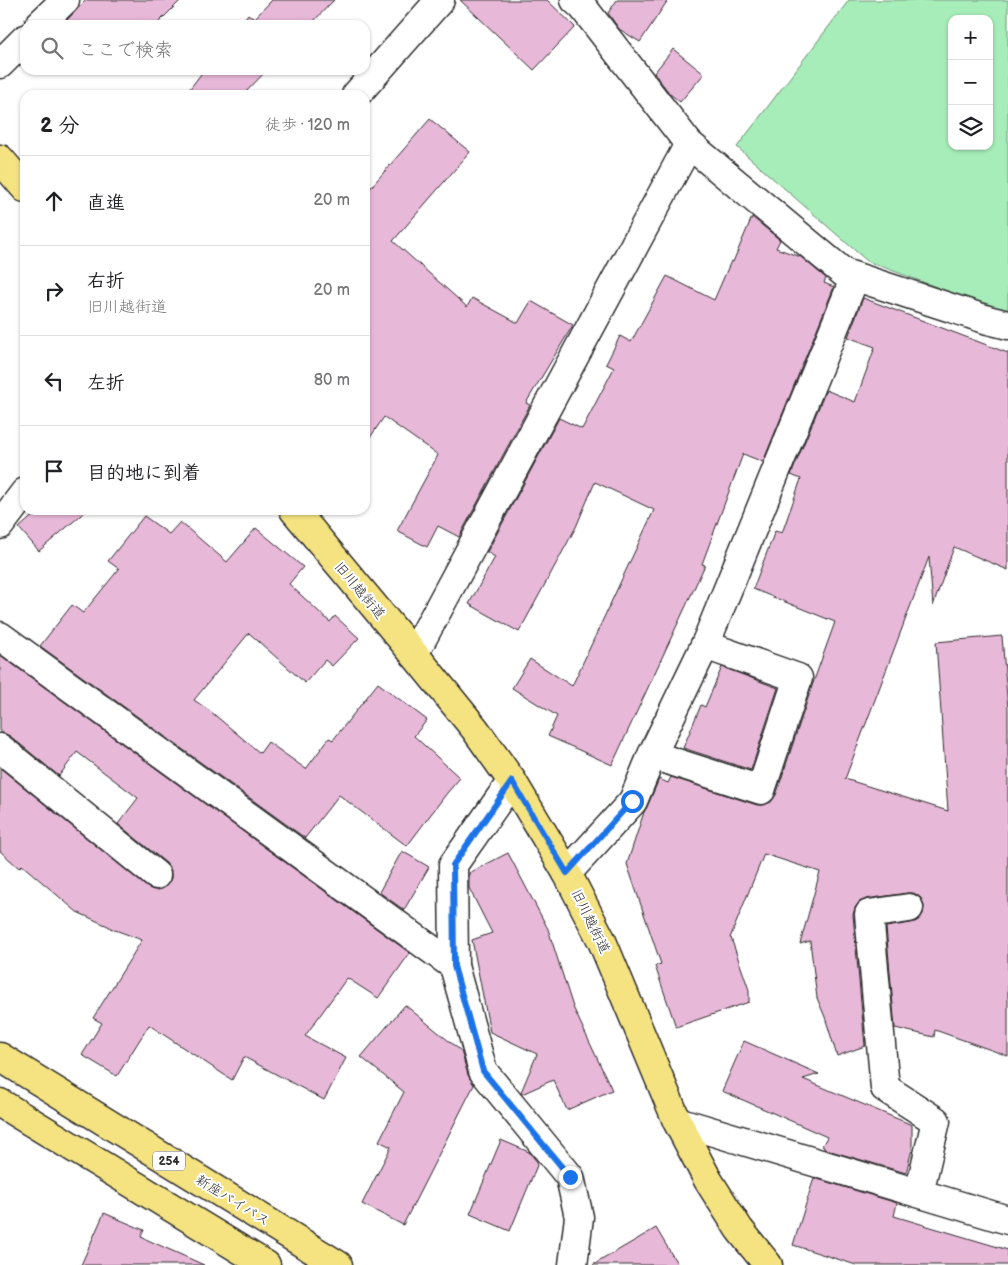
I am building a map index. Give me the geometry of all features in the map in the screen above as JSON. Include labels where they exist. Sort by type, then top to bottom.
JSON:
[{"type":"main road","points":[[0,159],[20,182]]},
{"type":"main road","name":"旧川越街道","points":[[298,515],[414,654],[475,730],[512,781],[567,873],[602,941],[677,1121],[708,1180],[734,1221],[768,1265]]},
{"type":"main road","name":"新座バイパス","points":[[0,1056],[338,1265]]},
{"type":"main road","points":[[0,1103],[266,1265]]},
{"type":"street","points":[[44,20],[65,0]]},
{"type":"street","points":[[360,90],[440,0]]},
{"type":"street","points":[[575,0],[582,6],[689,144],[844,273],[1008,325]]},
{"type":"street","points":[[0,64],[20,44]]},
{"type":"street","points":[[414,654],[689,144]]},
{"type":"street","points":[[567,873],[632,801],[705,645],[855,277]]},
{"type":"street","points":[[0,525],[20,499]]},
{"type":"street","points":[[0,636],[454,966]]},
{"type":"street","points":[[652,755],[761,790],[798,678],[705,645]]},
{"type":"street","points":[[0,748],[156,875]]},
{"type":"street","points":[[512,781],[453,865],[454,966],[483,1071],[570,1177],[578,1217],[572,1265]]},
{"type":"street","points":[[909,908],[869,914],[885,1088],[936,1121],[919,1193]]},
{"type":"street","points":[[677,1121],[1008,1220]]},
{"type":"green space","points":[[849,0],[1008,0],[1008,314],[867,261],[737,147]]},
{"type":"building","points":[[86,0],[181,0],[161,20],[67,20]]},
{"type":"building","points":[[272,0],[334,0],[315,20],[244,20],[248,14],[254,19]]},
{"type":"building","points":[[460,0],[547,0],[575,27],[534,70]]},
{"type":"building","points":[[617,0],[668,0],[640,42],[619,29],[608,13]]},
{"type":"building","points":[[673,49],[704,74],[680,102],[670,94],[654,73]]},
{"type":"building","points":[[200,75],[262,75],[248,90],[189,90]]},
{"type":"building","points":[[430,119],[470,152],[393,241],[467,307],[472,298],[518,323],[531,301],[573,325],[526,403],[530,405],[459,537],[438,526],[427,547],[397,531],[438,455],[384,417],[370,438],[370,188]]},
{"type":"building","points":[[752,217],[780,240],[776,248],[801,257],[826,278],[824,283],[834,287],[763,462],[743,454],[702,564],[705,565],[612,765],[548,736],[557,716],[512,688],[530,659],[572,686],[654,510],[595,482],[576,527],[519,632],[469,604],[495,557],[487,552],[559,418],[582,429],[614,368],[606,364],[620,336],[631,342],[667,276],[714,300]]},
{"type":"building","points":[[863,298],[1008,353],[1008,570],[954,547],[933,606],[929,557],[845,779],[948,811],[936,642],[1002,636],[1008,709],[1008,1056],[935,1030],[934,1037],[895,1028],[886,927],[918,920],[923,914],[924,906],[921,898],[914,893],[907,893],[866,899],[859,902],[855,908],[853,915],[865,1046],[837,1056],[817,998],[810,941],[800,944],[820,872],[764,854],[730,938],[749,990],[749,1002],[676,1027],[655,966],[661,964],[627,864],[644,812],[659,779],[668,783],[671,777],[757,805],[771,802],[776,795],[835,622],[753,589],[775,531],[782,533],[801,479],[791,475],[826,390],[855,402],[875,347],[848,337]]},
{"type":"building","points":[[33,515],[81,515],[39,551],[19,528]]},
{"type":"building","points":[[144,516],[169,534],[180,522],[227,562],[256,528],[303,567],[289,584],[330,622],[335,616],[359,638],[332,666],[325,660],[305,683],[249,633],[194,700],[260,753],[268,742],[306,769],[329,738],[333,740],[378,683],[427,720],[414,736],[460,778],[407,846],[339,795],[305,838],[40,646],[72,605],[83,613],[119,569],[108,561]]},
{"type":"building","points":[[0,655],[410,953],[378,998],[347,978],[305,1036],[346,1058],[324,1100],[244,1057],[232,1080],[149,1025],[117,1076],[82,1055],[102,1023],[93,1018],[142,940],[110,928],[77,912],[22,865],[19,868],[0,851],[0,768],[147,887],[154,890],[162,889],[171,878],[171,870],[166,863],[118,824],[138,798],[77,752],[59,776],[10,736],[0,733]]},
{"type":"building","points":[[722,667],[778,688],[751,770],[683,748],[701,705],[705,707]]},
{"type":"building","points":[[402,851],[429,867],[404,910],[379,892]]},
{"type":"building","points":[[508,853],[548,929],[573,1007],[612,1090],[567,1110],[553,1080],[522,1094],[521,1092],[537,1054],[490,1032],[472,940],[492,933],[469,888],[469,873]]},
{"type":"building","points":[[405,1005],[461,1051],[468,1075],[474,1085],[403,1225],[362,1204],[391,1147],[379,1141],[404,1092],[361,1057]]},
{"type":"building","points":[[744,1041],[819,1074],[803,1079],[912,1125],[912,1149],[906,1173],[824,1149],[822,1146],[827,1137],[722,1091]]},
{"type":"building","points":[[501,1140],[529,1152],[538,1163],[510,1231],[470,1214]]},
{"type":"building","points":[[814,1178],[897,1203],[894,1216],[1008,1250],[1008,1265],[856,1265],[793,1245]]},
{"type":"building","points":[[104,1213],[144,1230],[141,1237],[204,1265],[81,1265]]},
{"type":"building","points":[[656,1228],[678,1265],[593,1265]]},
{"type":"route","points":[[570,1177],[483,1071],[454,966],[453,865],[512,781],[567,873],[632,801]]}]
